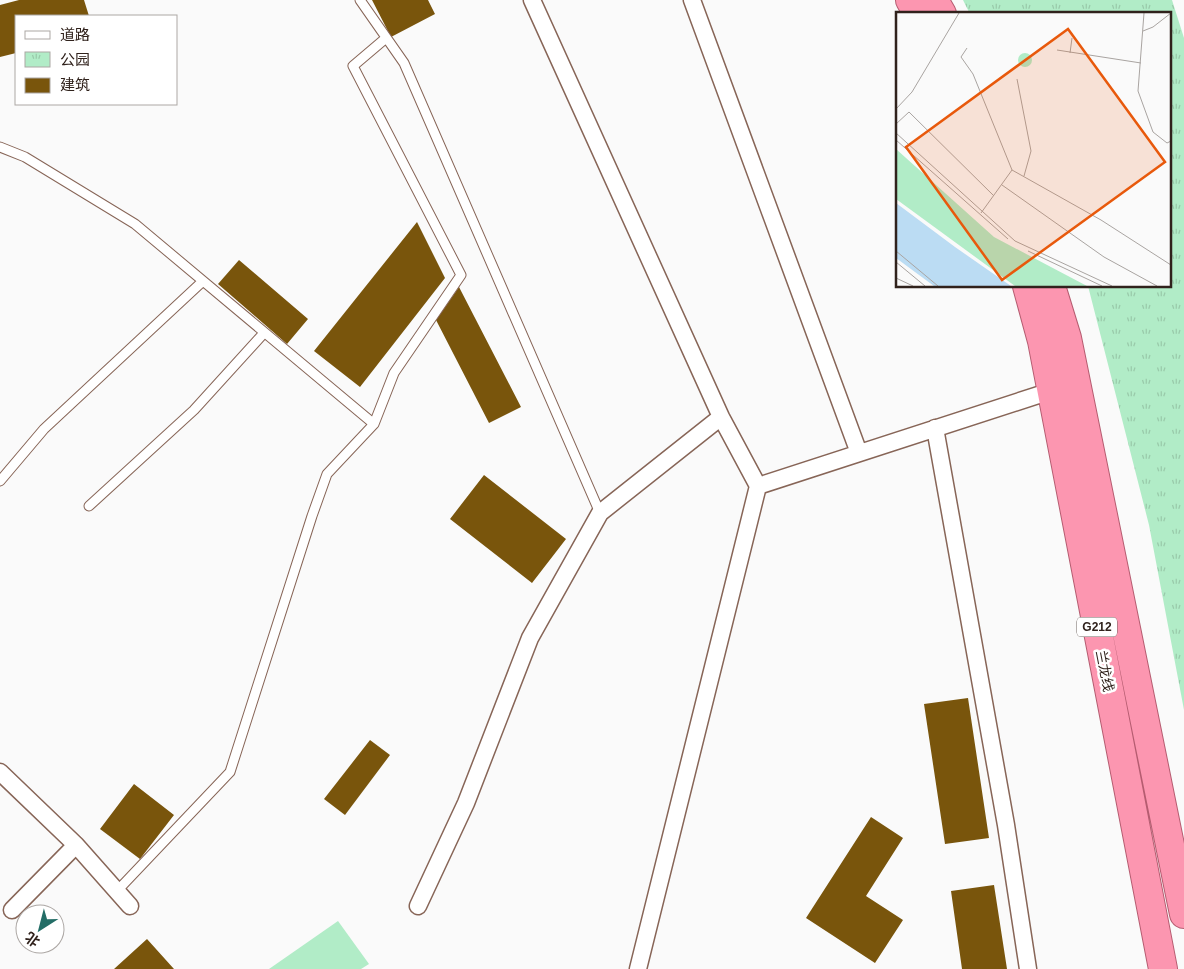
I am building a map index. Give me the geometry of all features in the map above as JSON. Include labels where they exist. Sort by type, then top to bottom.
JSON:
[{"type":"highway","points":[[910,0],[917,12]]},
{"type":"highway","points":[[934,0],[941,12]]},
{"type":"highway","name":"兰龙线","points":[[1028,288],[1042,342],[1064,387],[1184,914]]},
{"type":"highway","name":"兰龙线","points":[[1052,288],[1067,338],[1064,387],[1163,969]]},
{"type":"street","points":[[532,0],[720,417],[758,486],[638,969]]},
{"type":"street","points":[[692,0],[859,453]]},
{"type":"street","points":[[758,486],[1064,387]]},
{"type":"street","points":[[418,906],[466,803],[530,638],[600,513],[720,417]]},
{"type":"street","points":[[935,428],[1006,825],[1028,969]]},
{"type":"street","points":[[0,772],[76,845],[130,906]]},
{"type":"street","points":[[12,910],[76,845]]},
{"type":"lane","points":[[360,0],[404,63],[600,513]]},
{"type":"lane","points":[[117,891],[230,772],[327,474],[374,424],[394,373],[461,275],[353,66],[386,38]]},
{"type":"lane","points":[[0,147],[25,157],[135,224],[374,424]]},
{"type":"lane","points":[[0,481],[44,429],[203,281]]},
{"type":"lane","points":[[89,506],[194,410],[264,333]]},
{"type":"green space","points":[[963,0],[1172,0],[1184,38],[1184,710],[1149,525],[1089,288],[1172,288],[1172,12],[969,12]]},
{"type":"green space","points":[[338,921],[369,964],[361,969],[269,969]]},
{"type":"building","points":[[19,0],[84,0],[89,15],[15,15],[15,53],[0,57],[0,5]]},
{"type":"building","points":[[372,0],[428,0],[435,14],[391,37]]},
{"type":"building","points":[[417,222],[445,278],[360,387],[314,351]]},
{"type":"building","points":[[239,260],[308,319],[287,344],[218,284]]},
{"type":"building","points":[[459,287],[521,407],[489,423],[436,320]]},
{"type":"building","points":[[484,475],[566,539],[532,583],[450,519]]},
{"type":"building","points":[[968,698],[989,838],[945,844],[924,704]]},
{"type":"building","points":[[370,740],[390,755],[345,815],[324,799]]},
{"type":"building","points":[[134,784],[174,815],[140,859],[100,829]]},
{"type":"building","points":[[871,817],[903,838],[866,896],[903,920],[875,963],[806,918]]},
{"type":"building","points":[[994,885],[1007,969],[962,969],[951,891]]},
{"type":"building","points":[[147,939],[174,969],[114,969]]}]
